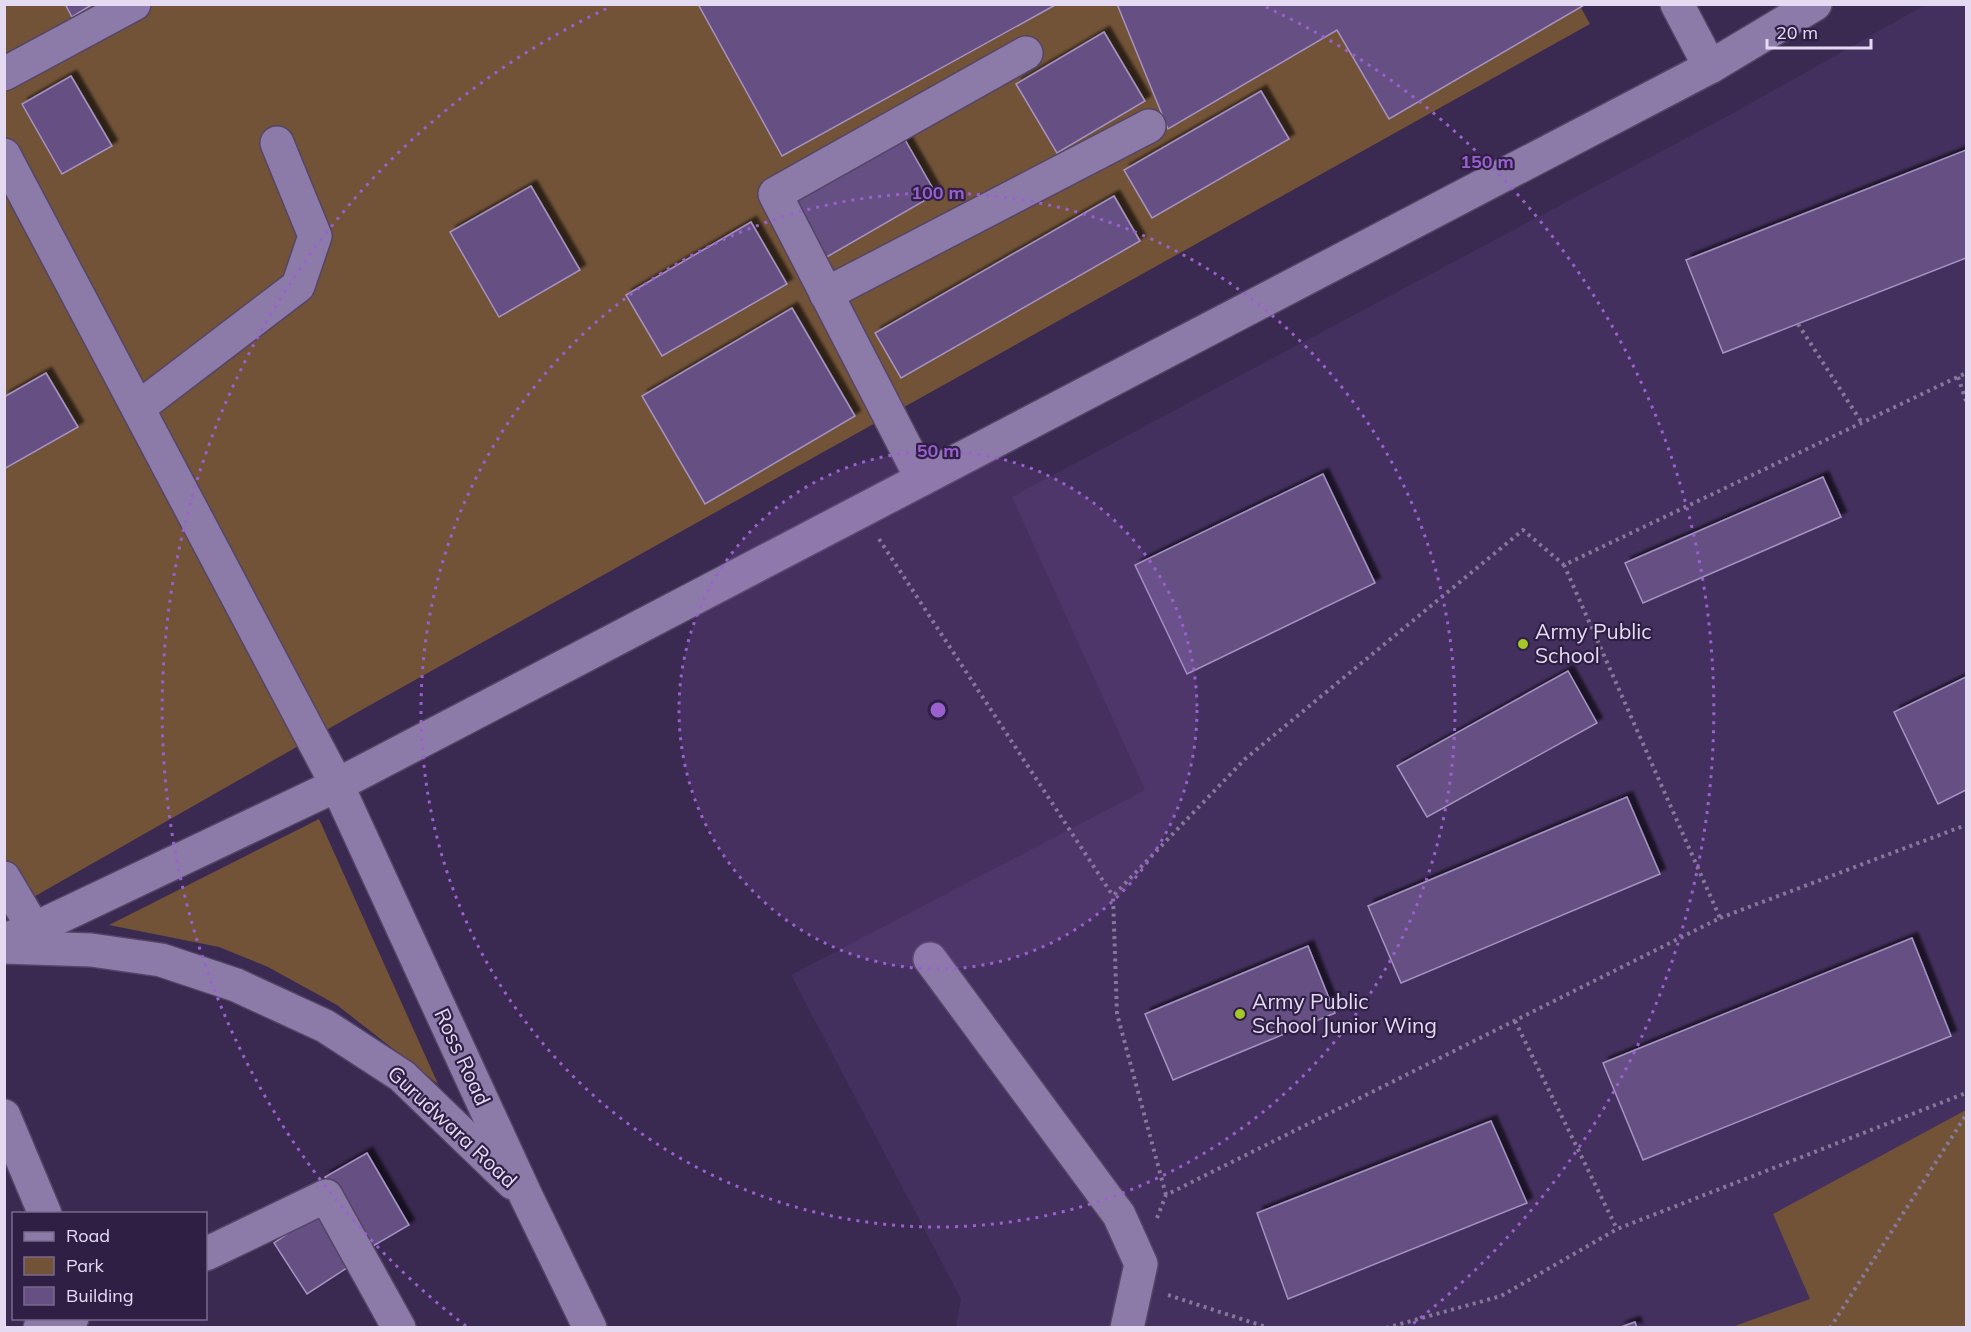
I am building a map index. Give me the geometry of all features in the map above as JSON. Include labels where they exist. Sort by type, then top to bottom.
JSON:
[{"type":"street","points":[[4,74],[134,4]]},
{"type":"street","points":[[1677,4],[1710,67]]},
{"type":"street","points":[[4,878],[19,934],[337,785],[1710,67],[1815,4]]},
{"type":"street","points":[[922,479],[775,194],[1026,52]]},
{"type":"street","points":[[825,294],[1149,126]]},
{"type":"street","points":[[138,408],[298,286],[315,236],[277,143]]},
{"type":"street","name":"Ross Road","points":[[4,155],[337,785],[526,1196],[590,1328]]},
{"type":"street","name":"Gurudwara Road","points":[[4,947],[91,950],[161,960],[236,984],[325,1026],[402,1076],[526,1196]]},
{"type":"street","points":[[930,959],[1119,1215],[1138,1274],[1127,1328]]},
{"type":"street","points":[[4,1116],[44,1212]]},
{"type":"street","points":[[207,1254],[326,1196],[399,1328]]},
{"type":"street","points":[[40,1328],[68,1320]]},
{"type":"path","points":[[1798,324],[1862,423]]},
{"type":"path","points":[[1564,565],[1966,373]]},
{"type":"path","points":[[1958,377],[1966,401]]},
{"type":"path","points":[[861,511],[1113,896],[1117,1014],[1166,1195],[1138,1274],[1269,1328]]},
{"type":"path","points":[[1113,896],[1245,759],[1523,530],[1564,565],[1720,918]]},
{"type":"path","points":[[1166,1195],[1720,918],[1966,825]]},
{"type":"path","points":[[1515,1021],[1617,1229]]},
{"type":"path","points":[[1386,1328],[1501,1296],[1617,1229],[1966,1093]]},
{"type":"path","points":[[1830,1328],[1966,1115]]},
{"type":"shaded area","name":"Army Public School","points":[[1925,5],[1966,5],[1966,1327],[956,1327],[961,1299],[791,975],[1145,790],[1012,497],[1737,111]]},
{"type":"green space","points":[[1579,4],[1590,24],[365,708],[5,912],[4,5]]},
{"type":"green space","points":[[319,819],[438,1084],[337,1005],[268,967],[219,947],[109,925]]},
{"type":"green space","points":[[1966,1110],[1966,1327],[1732,1327],[1810,1299],[1773,1214]]},
{"type":"building","points":[[65,4],[93,4],[72,17]]},
{"type":"building","points":[[698,4],[1057,4],[782,156]]},
{"type":"building","points":[[1117,4],[1586,4],[1389,119],[1337,30],[1168,129]]},
{"type":"building","points":[[1104,32],[1145,101],[1057,153],[1016,84]]},
{"type":"building","points":[[71,76],[112,146],[62,174],[22,104]]},
{"type":"building","points":[[1261,91],[1289,139],[1152,218],[1124,170]]},
{"type":"building","points":[[904,138],[936,194],[825,258],[793,201]]},
{"type":"building","points":[[1966,150],[1966,258],[1723,353],[1686,260]]},
{"type":"building","points":[[531,186],[580,270],[499,317],[450,232]]},
{"type":"building","points":[[1114,196],[1140,241],[901,378],[875,333]]},
{"type":"building","points":[[751,222],[787,284],[662,356],[626,295]]},
{"type":"building","points":[[792,308],[855,416],[705,504],[642,396]]},
{"type":"building","points":[[46,373],[78,427],[4,469],[4,397]]},
{"type":"building","points":[[1323,474],[1375,583],[1187,674],[1135,565]]},
{"type":"building","points":[[1823,477],[1841,517],[1643,603],[1625,563]]},
{"type":"building","points":[[1568,671],[1597,723],[1427,817],[1397,766]]},
{"type":"building","points":[[1966,677],[1966,790],[1938,804],[1894,712]]},
{"type":"building","points":[[1627,797],[1660,874],[1401,983],[1368,906]]},
{"type":"building","points":[[1912,938],[1951,1036],[1643,1160],[1603,1063]]},
{"type":"building","name":"Army Public School Junior Wing","points":[[1308,946],[1335,1013],[1173,1080],[1145,1014]]},
{"type":"building","points":[[1491,1121],[1527,1203],[1288,1299],[1257,1213]]},
{"type":"building","points":[[367,1153],[409,1225],[368,1249],[325,1177]]},
{"type":"building","points":[[325,1209],[359,1260],[307,1294],[274,1243]]},
{"type":"building","points":[[1635,1322],[1637,1328],[1618,1328]]},
{"type":"place","name":"Army Public School","points":[[1523,644]]},
{"type":"place","name":"Army Public School Junior Wing","points":[[1240,1014]]}]
